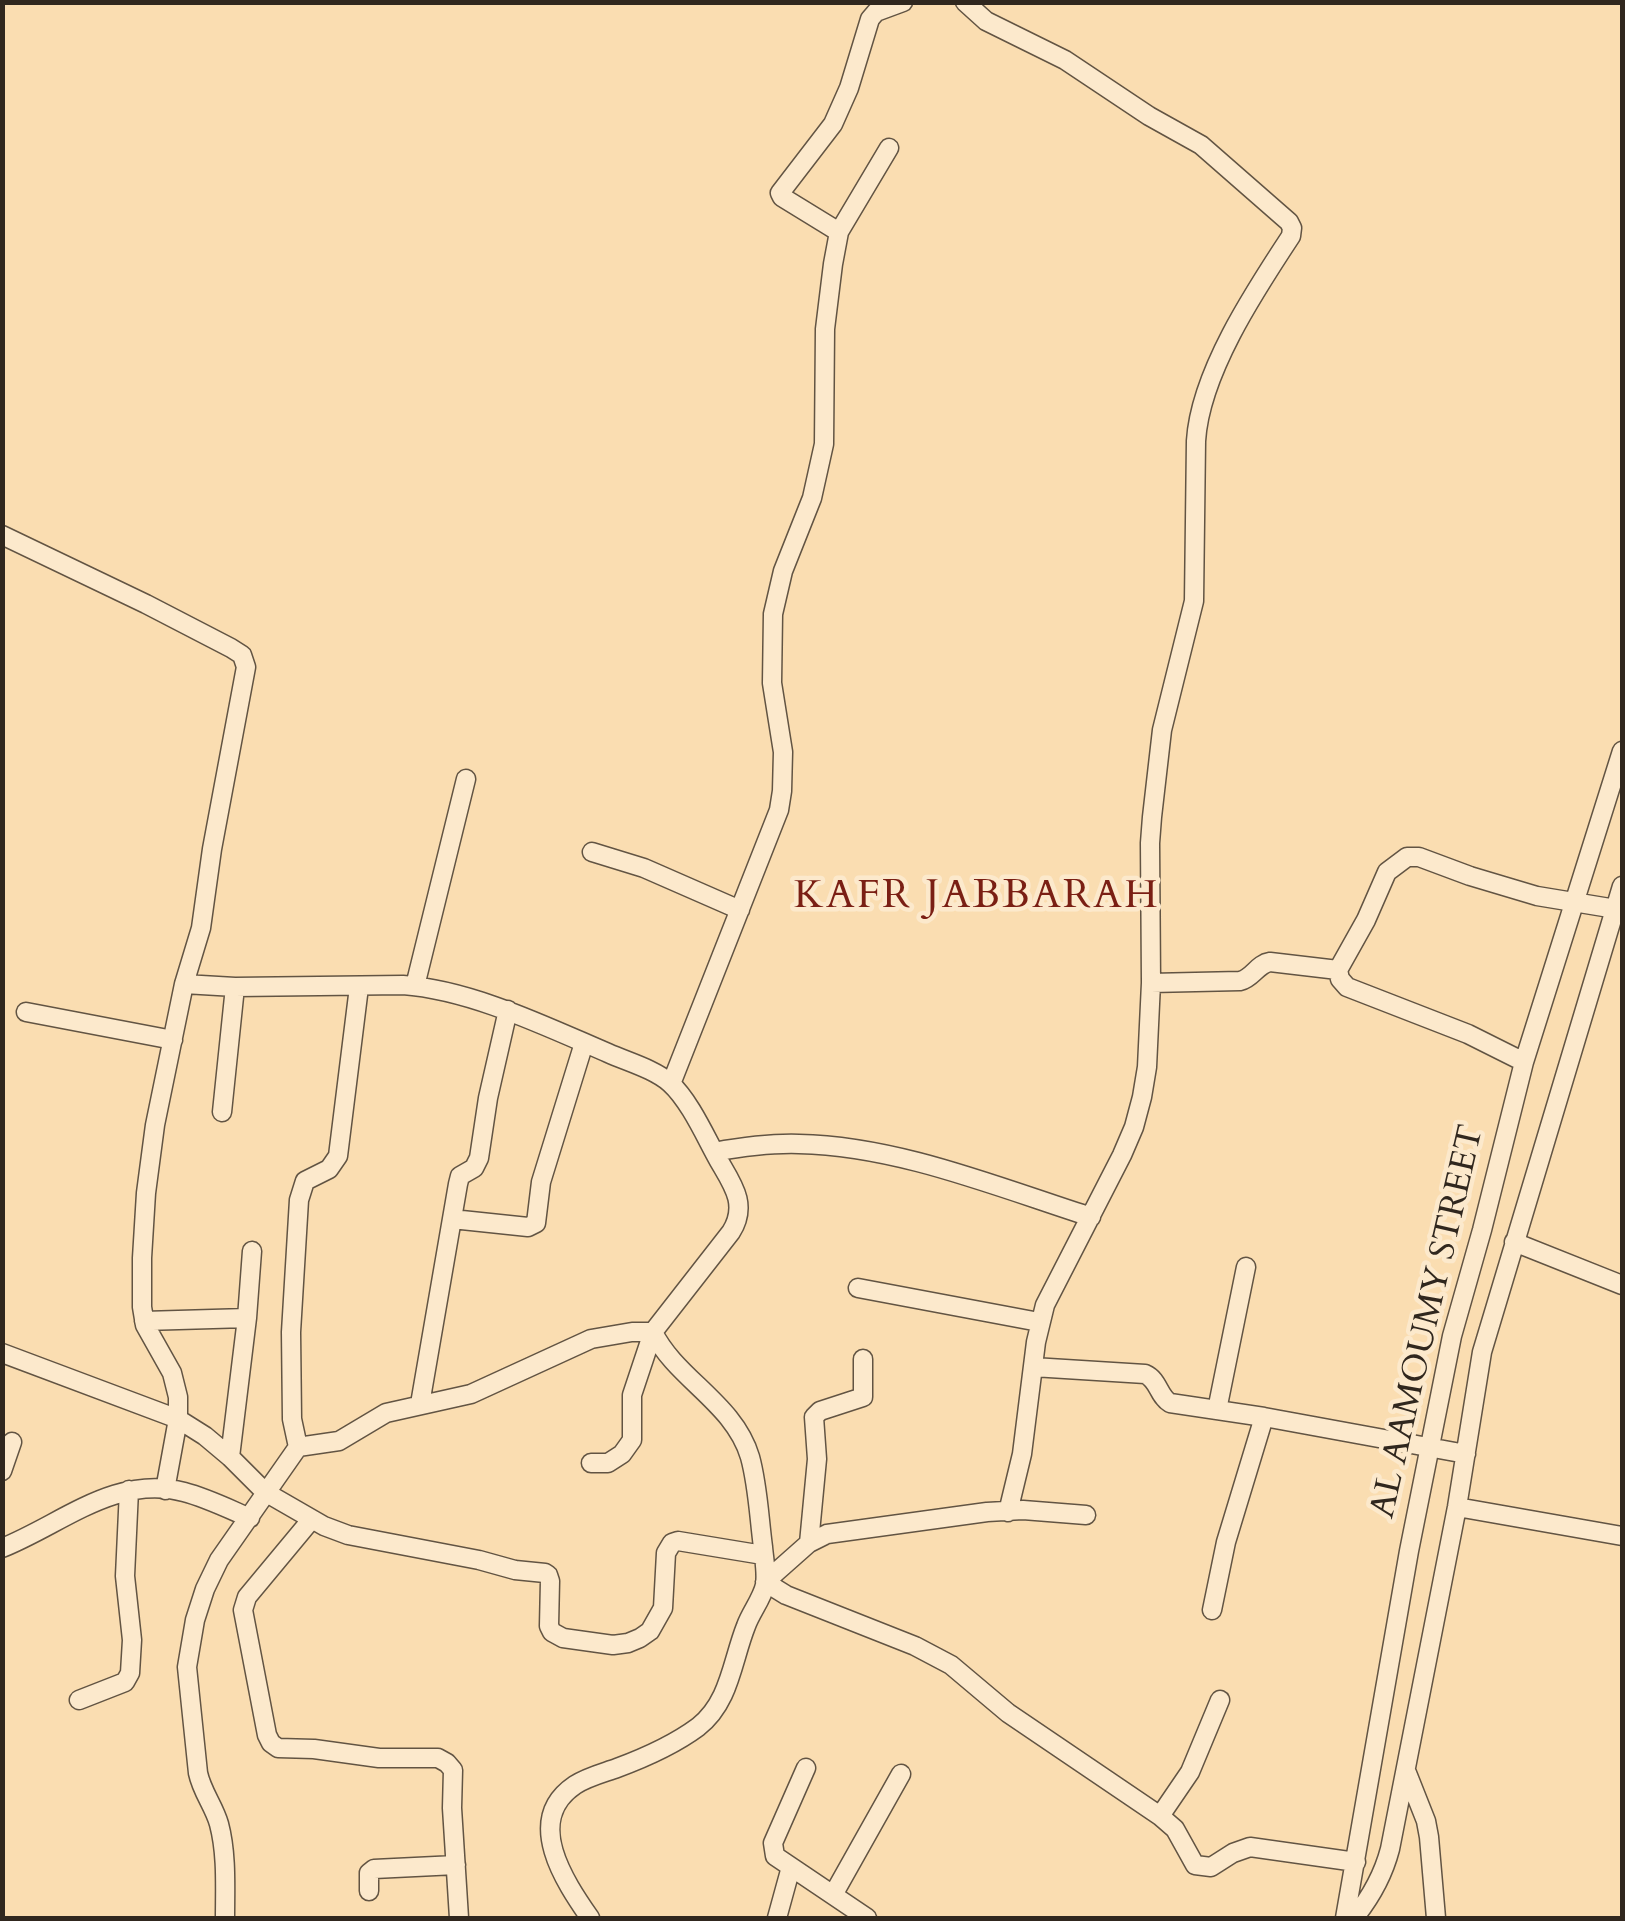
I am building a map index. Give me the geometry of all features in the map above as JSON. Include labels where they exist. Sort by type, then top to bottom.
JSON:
[{"type":"street","points":[[839,232],[780,193],[833,124],[870,19],[876,12],[902,2]]},
{"type":"street","points":[[965,2],[986,21],[1066,60],[1149,116],[1202,145],[1292,228],[1291,236],[1238,321],[1199,416],[1194,600],[1162,730],[1152,817],[1151,983],[1142,1097],[1122,1155],[1053,1286],[1039,1322],[1022,1454],[1008,1512]]},
{"type":"street","points":[[671,1084],[774,828],[782,791],[783,752],[772,683],[773,614],[783,571],[812,498],[824,444],[825,329],[839,232],[889,148]]},
{"type":"street","points":[[2,536],[231,648],[246,667],[218,810],[201,928],[184,984],[146,1193],[144,1321],[177,1385],[178,1419],[166,1490]]},
{"type":"street","name":"AL AAMOUMY STREET","points":[[1345,1918],[1409,1551],[1452,1336],[1524,1062],[1578,904],[1622,751]]},
{"type":"street","points":[[415,986],[466,779]]},
{"type":"street","points":[[592,852],[644,868],[740,910]]},
{"type":"street","points":[[1524,1062],[1468,1034],[1348,987],[1340,979],[1338,970],[1366,920],[1386,872],[1407,857],[1420,857],[1537,896],[1616,909]]},
{"type":"street","points":[[1354,1918],[1384,1872],[1457,1507],[1482,1352],[1622,886]]},
{"type":"street","points":[[1151,983],[1240,981],[1270,962],[1338,970]]},
{"type":"street","points":[[184,984],[235,988],[415,986],[508,1010],[658,1075],[680,1092],[740,1200],[737,1222],[652,1332],[632,1395],[632,1440],[622,1454],[608,1463],[590,1463]]},
{"type":"street","points":[[298,1448],[292,1419],[292,1332],[299,1200],[305,1180],[329,1169],[338,1156],[360,987]]},
{"type":"street","points":[[222,1112],[235,988]]},
{"type":"street","points":[[420,1404],[460,1176],[474,1168],[479,1158],[508,1010]]},
{"type":"street","points":[[26,1012],[173,1040]]},
{"type":"street","points":[[452,1220],[528,1227],[536,1223],[541,1182],[584,1043]]},
{"type":"street","points":[[714,1152],[797,1144],[878,1152],[1091,1217]]},
{"type":"street","points":[[1514,1242],[1622,1285]]},
{"type":"street","points":[[230,1457],[252,1250]]},
{"type":"street","points":[[1218,1410],[1246,1267]]},
{"type":"street","points":[[858,1288],[1039,1322]]},
{"type":"street","points":[[144,1321],[246,1318]]},
{"type":"street","points":[[224,1918],[225,1868],[220,1826],[198,1773],[187,1667],[205,1588],[265,1492],[298,1448],[339,1441],[378,1415],[471,1394],[591,1340],[652,1332]]},
{"type":"street","points":[[652,1332],[662,1348],[723,1410],[750,1455],[766,1582]]},
{"type":"street","points":[[2,1353],[178,1419],[230,1457],[265,1492],[311,1520],[348,1535],[545,1573],[550,1581],[549,1626],[563,1638],[614,1646],[628,1644],[650,1631],[660,1616],[666,1554],[672,1543],[764,1556]]},
{"type":"street","points":[[810,1543],[817,1459],[814,1417],[820,1411],[863,1397],[863,1359]]},
{"type":"street","points":[[1033,1367],[1146,1374],[1155,1381],[1166,1401],[1466,1454]]},
{"type":"street","points":[[1212,1610],[1226,1542],[1264,1417]]},
{"type":"street","points":[[2,1471],[12,1442]]},
{"type":"street","points":[[79,1700],[124,1682],[130,1673],[132,1640],[125,1576],[128,1490]]},
{"type":"street","points":[[2,1548],[106,1496],[128,1490],[183,1492],[250,1518]]},
{"type":"street","points":[[1457,1507],[1622,1536]]},
{"type":"street","points":[[590,1918],[552,1851],[552,1815],[560,1799],[573,1786],[652,1752],[708,1718],[726,1691],[738,1648],[766,1582],[810,1543],[844,1531],[1008,1512],[1086,1515]]},
{"type":"street","points":[[311,1520],[246,1597],[243,1610],[267,1735],[278,1748],[379,1758],[438,1758],[446,1762],[453,1770],[459,1918]]},
{"type":"street","points":[[766,1582],[786,1595],[943,1660],[1008,1713],[1160,1816],[1174,1829],[1195,1865],[1212,1867],[1233,1852],[1250,1847],[1356,1862]]},
{"type":"street","points":[[1160,1816],[1190,1772],[1220,1700]]},
{"type":"street","points":[[806,1768],[773,1843],[775,1856],[867,1918]]},
{"type":"street","points":[[1406,1772],[1426,1821],[1436,1918]]},
{"type":"street","points":[[833,1895],[901,1774]]},
{"type":"street","points":[[370,1891],[369,1873],[374,1869],[456,1865]]},
{"type":"street","points":[[776,1918],[790,1866]]},
{"type":"district","name":"KAFR JABBARAH","points":[[977,898]]}]
